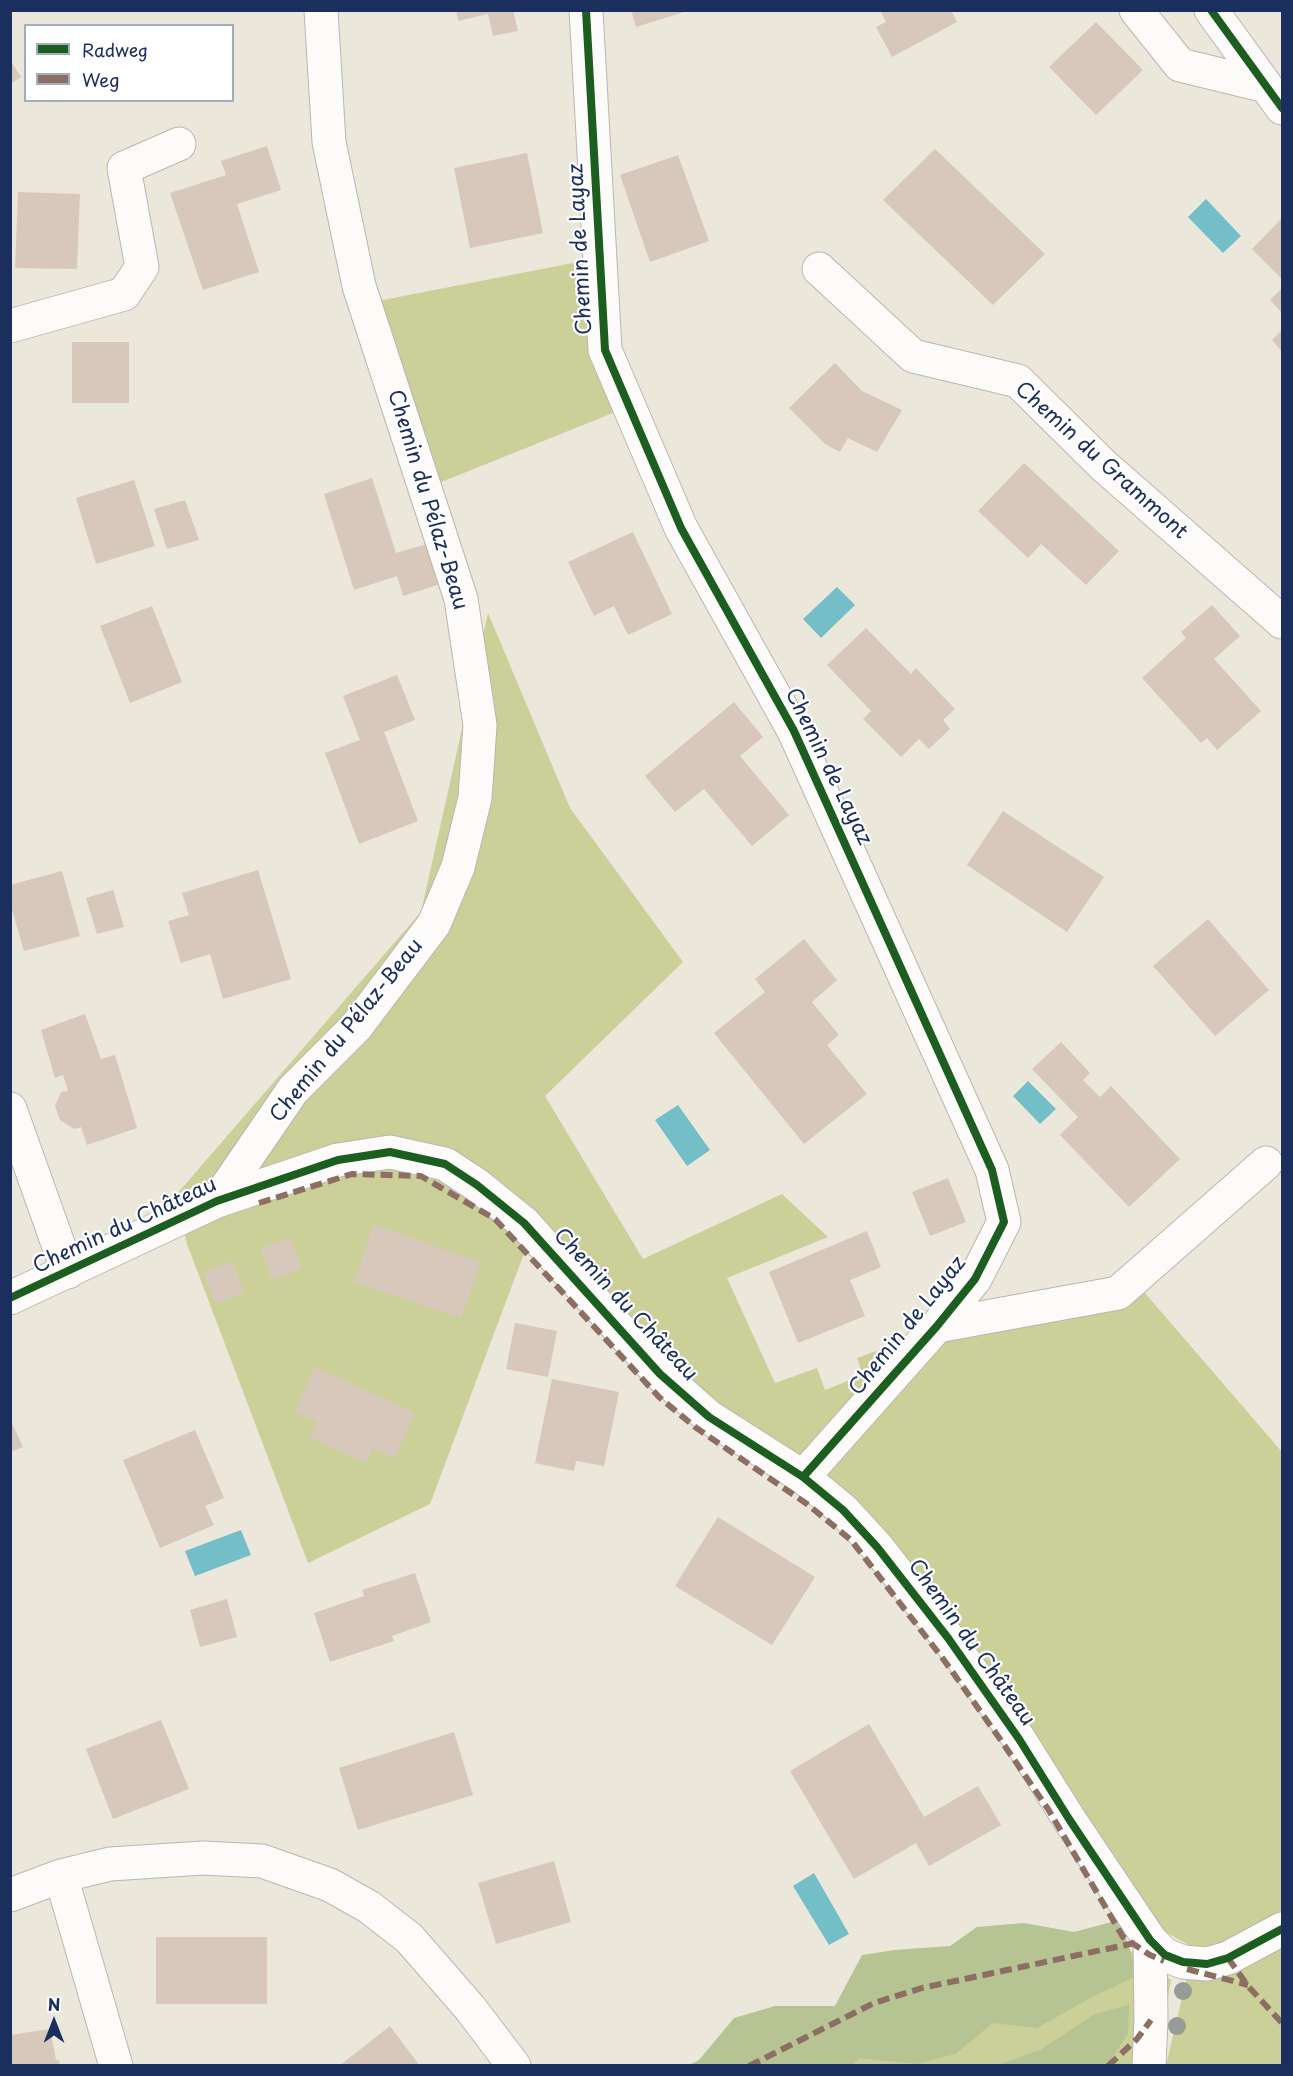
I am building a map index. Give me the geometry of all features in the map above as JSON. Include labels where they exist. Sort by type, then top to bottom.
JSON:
[{"type":"street","name":"Chemin du Pélaz-Beau","points":[[217,1201],[293,1090],[356,1027],[434,924],[458,867],[475,798],[480,725],[461,599],[359,286],[329,142],[321,10]]},
{"type":"street","name":"Chemin de Layaz","points":[[586,10],[605,350],[681,528],[795,731],[992,1170],[1004,1222],[975,1279],[937,1326],[803,1477]]},
{"type":"street","points":[[1136,10],[1180,65],[1274,97]]},
{"type":"street","points":[[1211,10],[1274,97]]},
{"type":"street","points":[[10,327],[124,294],[142,267],[124,168],[178,144]]},
{"type":"street","name":"Chemin du Grammont","points":[[819,269],[913,356],[1018,381],[1103,465],[1282,622]]},
{"type":"street","points":[[10,1109],[68,1272]]},
{"type":"street","name":"Chemin du Château","points":[[10,1298],[217,1201],[338,1160],[390,1152],[445,1164],[477,1185],[524,1223],[660,1374],[708,1417],[803,1477],[843,1510],[877,1546],[948,1638],[1019,1739],[1150,1940],[1165,1955],[1183,1962],[1207,1964],[1228,1958],[1282,1929]]},
{"type":"street","name":"Chemin de Layaz","points":[[937,1326],[1118,1293],[1266,1163]]},
{"type":"street","points":[[10,1895],[61,1876],[110,1864],[203,1858],[262,1861],[330,1885],[369,1907],[408,1938],[470,2008],[514,2066]]},
{"type":"street","points":[[61,1876],[116,2066]]},
{"type":"street","points":[[1149,2066],[1150,1940]]},
{"type":"green space","points":[[583,261],[586,329],[613,413],[434,485],[378,301]]},
{"type":"green space","points":[[488,613],[570,808],[683,962],[545,1096],[643,1259],[782,1194],[828,1237],[727,1278],[775,1383],[817,1368],[825,1390],[863,1375],[857,1358],[898,1343],[896,1338],[1138,1285],[1282,1452],[1282,2065],[1166,2065],[1194,1948],[1162,1930],[800,1458],[716,1406],[537,1219],[430,1504],[308,1563],[187,1244],[176,1195],[421,912]]},
{"type":"green space","points":[[1119,1920],[1139,1975],[1092,1997],[1037,2028],[993,2023],[955,2054],[916,2064],[859,2058],[852,2066],[687,2066],[699,2060],[734,2018],[775,2006],[835,2006],[862,1955],[950,1946],[977,1927],[1024,1923],[1074,1932]]},
{"type":"green space","points":[[1127,1948],[1171,1980],[1156,2065],[732,2066]]},
{"type":"green space","points":[[1129,2005],[1128,2034],[1107,2065],[997,2065],[1040,2050],[1095,2014]]},
{"type":"water","points":[[1206,199],[1241,236],[1223,253],[1188,217]]},
{"type":"water","points":[[837,587],[855,605],[821,638],[803,619]]},
{"type":"water","points":[[1028,1081],[1056,1109],[1040,1124],[1013,1096]]},
{"type":"water","points":[[678,1105],[710,1150],[687,1166],[655,1120]]},
{"type":"water","points":[[241,1530],[251,1555],[195,1576],[185,1551]]},
{"type":"water","points":[[814,1873],[849,1934],[829,1945],[793,1886]]},
{"type":"building","points":[[456,10],[513,10],[518,31],[493,36],[488,14],[458,21]]},
{"type":"building","points":[[631,10],[683,10],[684,12],[636,27]]},
{"type":"building","points":[[880,10],[951,10],[957,22],[892,57],[876,27],[886,22]]},
{"type":"building","points":[[1096,22],[1143,70],[1096,115],[1049,67]]},
{"type":"building","points":[[10,60],[21,77],[10,84]]},
{"type":"building","points":[[267,146],[281,190],[237,204],[259,272],[203,290],[170,193],[226,175],[221,161]]},
{"type":"building","points":[[935,149],[1045,254],[993,305],[883,200]]},
{"type":"building","points":[[527,153],[543,233],[470,248],[454,168]]},
{"type":"building","points":[[678,155],[709,241],[650,262],[620,175]]},
{"type":"building","points":[[18,192],[80,194],[77,269],[15,268]]},
{"type":"building","points":[[1282,218],[1282,279],[1252,249]]},
{"type":"building","points":[[1282,288],[1282,313],[1270,300]]},
{"type":"building","points":[[1282,330],[1282,352],[1272,340]]},
{"type":"building","points":[[72,342],[129,342],[129,403],[72,403]]},
{"type":"building","points":[[835,363],[862,391],[902,410],[877,452],[848,438],[840,452],[825,444],[789,408]]},
{"type":"building","points":[[1024,463],[1119,551],[1086,585],[1041,544],[1028,558],[978,511]]},
{"type":"building","points":[[372,478],[396,553],[427,544],[440,584],[403,596],[397,576],[354,590],[324,494]]},
{"type":"building","points":[[134,480],[155,546],[96,564],[76,498]]},
{"type":"building","points":[[185,500],[199,540],[167,549],[154,509]]},
{"type":"building","points":[[633,532],[672,614],[628,635],[614,606],[594,616],[568,562]]},
{"type":"building","points":[[1212,605],[1240,636],[1214,659],[1261,711],[1217,750],[1207,738],[1201,743],[1142,678],[1186,638],[1181,632]]},
{"type":"building","points":[[152,606],[182,682],[130,703],[100,626]]},
{"type":"building","points":[[866,628],[911,674],[916,668],[955,709],[943,720],[950,729],[929,749],[919,739],[901,757],[863,719],[871,711],[827,665]]},
{"type":"building","points":[[397,675],[415,720],[384,732],[418,821],[359,844],[325,753],[360,740],[343,696]]},
{"type":"building","points":[[734,702],[763,737],[740,756],[789,815],[752,846],[704,789],[675,812],[645,776]]},
{"type":"building","points":[[1003,811],[1104,877],[1067,932],[967,865]]},
{"type":"building","points":[[258,870],[291,979],[223,999],[210,954],[181,963],[168,921],[189,915],[182,893]]},
{"type":"building","points":[[62,871],[80,936],[24,951],[10,903],[10,885]]},
{"type":"building","points":[[113,890],[124,927],[97,934],[86,898]]},
{"type":"building","points":[[1208,919],[1269,990],[1215,1036],[1153,966]]},
{"type":"building","points":[[804,939],[837,980],[812,1002],[839,1035],[827,1045],[867,1094],[804,1144],[714,1033],[765,992],[755,979]]},
{"type":"building","points":[[85,1014],[101,1059],[115,1055],[137,1128],[87,1145],[81,1127],[74,1129],[60,1120],[55,1106],[61,1092],[68,1091],[63,1075],[55,1078],[41,1030]]},
{"type":"building","points":[[1061,1042],[1090,1073],[1083,1080],[1100,1097],[1111,1086],[1180,1159],[1129,1207],[1060,1135],[1078,1117],[1032,1069]]},
{"type":"building","points":[[948,1178],[966,1222],[930,1236],[912,1192]]},
{"type":"building","points":[[373,1225],[481,1262],[461,1318],[354,1282]]},
{"type":"building","points":[[867,1231],[881,1267],[850,1280],[865,1316],[798,1343],[769,1272]]},
{"type":"building","points":[[290,1238],[302,1268],[272,1280],[261,1249]]},
{"type":"building","points":[[232,1261],[244,1292],[216,1304],[203,1273]]},
{"type":"building","points":[[515,1323],[557,1331],[548,1377],[506,1369]]},
{"type":"building","points":[[315,1367],[415,1413],[395,1458],[372,1448],[366,1463],[310,1438],[317,1422],[295,1412]]},
{"type":"building","points":[[552,1379],[619,1392],[604,1466],[576,1461],[574,1471],[535,1463]]},
{"type":"building","points":[[10,1419],[23,1447],[10,1452]]},
{"type":"building","points":[[195,1430],[224,1498],[205,1506],[214,1525],[160,1548],[123,1460]]},
{"type":"building","points":[[718,1517],[815,1577],[772,1645],[675,1586]]},
{"type":"building","points":[[415,1573],[431,1622],[392,1636],[394,1641],[330,1662],[314,1613],[364,1596],[362,1590]]},
{"type":"building","points":[[227,1599],[237,1637],[200,1647],[190,1610]]},
{"type":"building","points":[[161,1720],[189,1789],[113,1819],[86,1749]]},
{"type":"building","points":[[869,1724],[924,1817],[978,1786],[1001,1825],[929,1866],[916,1843],[854,1879],[790,1771]]},
{"type":"building","points":[[454,1732],[473,1795],[358,1830],[339,1768]]},
{"type":"building","points":[[554,1861],[571,1922],[496,1944],[478,1883]]},
{"type":"building","points":[[156,1937],[267,1937],[267,2004],[156,2004]]},
{"type":"building","points":[[390,2026],[420,2066],[339,2066]]},
{"type":"building","points":[[50,2029],[56,2060],[59,2060],[60,2066],[10,2066],[10,2035]]},
{"type":"marked path","points":[[259,1203],[352,1174],[421,1176],[495,1219],[659,1397],[695,1427],[807,1504],[851,1540],[944,1660],[1048,1809],[1123,1937],[1150,1955],[1164,1961]]},
{"type":"marked path","points":[[749,2066],[874,2003],[922,1988],[1135,1943]]},
{"type":"marked path","points":[[1228,1958],[1248,1986],[1282,2023]]},
{"type":"marked path","points":[[1187,1969],[1248,1985]]},
{"type":"marked path","points":[[1108,2066],[1137,2039],[1151,2020]]},
{"type":"cycle path","points":[[586,10],[605,350],[681,528],[794,731],[992,1170],[1004,1222],[975,1279],[937,1326],[803,1477]]},
{"type":"cycle path","points":[[1211,10],[1282,108]]},
{"type":"cycle path","points":[[10,1298],[217,1201],[338,1160],[390,1152],[445,1164],[477,1185],[524,1223],[660,1374],[709,1417],[803,1477],[843,1510],[877,1547],[948,1638],[1019,1739],[1150,1940],[1165,1955],[1183,1962],[1207,1964],[1228,1958],[1282,1929]]}]
